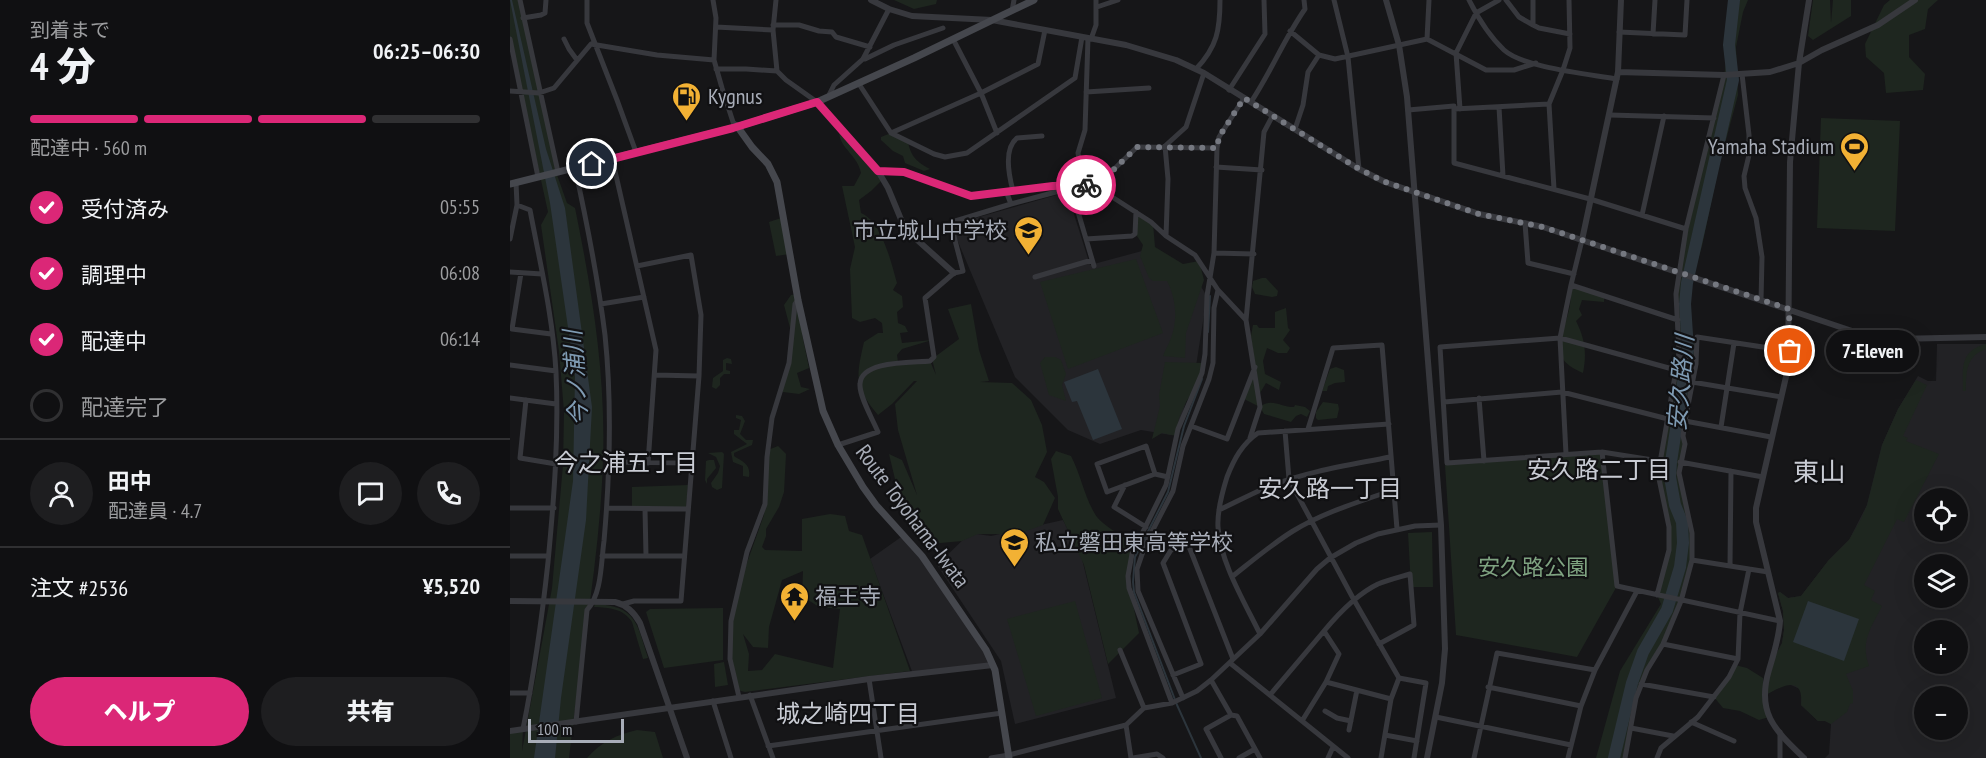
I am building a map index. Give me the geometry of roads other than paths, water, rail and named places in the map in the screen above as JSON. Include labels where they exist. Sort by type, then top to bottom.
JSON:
[{"type":"main road","points":[[513,183],[737,126],[817,102],[1034,0]]},
{"type":"main road","name":"Route Toyohama-Iwata","points":[[737,126],[774,173],[798,300],[823,411],[838,445],[876,505],[934,572],[986,650],[993,665],[1009,757]]},
{"type":"street","points":[[520,0],[556,172]]},
{"type":"street","points":[[524,18],[545,13],[546,0]]},
{"type":"street","points":[[587,0],[587,23],[636,152]]},
{"type":"street","points":[[713,0],[716,27],[714,60],[733,122],[737,126]]},
{"type":"street","points":[[776,0],[773,28],[777,71],[817,102],[878,171],[888,188],[905,229],[954,273]]},
{"type":"street","points":[[871,0],[889,9],[928,18],[992,20],[1144,50],[1204,73],[1359,169],[1385,182],[1479,214],[1525,223],[1582,240],[1861,334],[1896,339],[1986,337]]},
{"type":"street","points":[[1012,11],[1014,0]]},
{"type":"street","points":[[859,84],[891,132],[934,154],[945,157],[967,153],[1075,78],[1087,38],[1095,25],[1097,3],[1118,0]]},
{"type":"street","points":[[1196,69],[1208,56],[1213,46],[1220,21],[1220,0]]},
{"type":"street","points":[[1229,90],[1264,34],[1264,0]]},
{"type":"street","points":[[1251,102],[1272,69],[1290,31],[1305,9],[1304,0]]},
{"type":"street","points":[[1334,0],[1348,57],[1359,169]]},
{"type":"street","points":[[1386,0],[1399,45],[1408,110],[1441,525],[1445,649],[1436,717],[1427,758]]},
{"type":"street","points":[[1427,39],[1429,0]]},
{"type":"street","points":[[1469,0],[1488,32],[1504,50],[1536,63],[1563,70],[1617,76],[1726,75],[1770,72],[1799,63],[1878,25],[1915,0]]},
{"type":"street","points":[[1499,0],[1476,14],[1456,53],[1457,109],[1454,163],[1590,199],[1686,229]]},
{"type":"street","points":[[1506,0],[1519,16],[1533,25],[1570,34]]},
{"type":"street","points":[[1533,0],[1533,25]]},
{"type":"street","points":[[1554,189],[1549,104],[1570,48],[1569,0]]},
{"type":"street","points":[[1566,454],[1560,338],[1610,115],[1617,76],[1621,0]]},
{"type":"street","points":[[1653,34],[1654,0]]},
{"type":"street","points":[[1619,32],[1685,35],[1687,0]]},
{"type":"street","points":[[1804,758],[1780,732],[1765,708],[1764,694],[1779,637],[1780,621],[1756,522],[1756,508],[1790,351],[1790,162],[1799,63],[1809,0]]},
{"type":"street","points":[[863,60],[889,9]]},
{"type":"street","points":[[716,27],[773,28],[799,25],[832,32],[836,37],[870,47]]},
{"type":"street","points":[[828,98],[834,85],[863,60],[894,45],[943,28]]},
{"type":"street","points":[[891,132],[981,93],[1038,64],[1045,30]]},
{"type":"street","points":[[1290,31],[1319,55],[1335,59],[1427,39],[1486,70],[1514,70],[1536,63]]},
{"type":"street","points":[[1083,186],[1077,153],[1085,130],[1087,38]]},
{"type":"street","points":[[510,39],[540,176]]},
{"type":"street","points":[[564,39],[577,60]]},
{"type":"street","points":[[953,39],[981,93],[997,133]]},
{"type":"street","points":[[510,91],[539,93],[554,88],[591,44],[664,56],[714,60]]},
{"type":"street","points":[[1295,129],[1303,105],[1308,72],[1319,55]]},
{"type":"street","points":[[716,69],[777,71]]},
{"type":"street","points":[[1165,146],[1186,127],[1204,73]]},
{"type":"street","points":[[1740,74],[1749,135],[1749,154],[1744,176],[1745,188],[1755,218],[1762,257],[1761,301]]},
{"type":"street","points":[[1657,595],[1669,550],[1670,527],[1660,487],[1659,461],[1680,354],[1676,294],[1686,229],[1726,75]]},
{"type":"street","points":[[1086,92],[1149,88]]},
{"type":"street","points":[[1172,703],[1129,588],[1130,565],[1132,554],[1160,499],[1168,477],[1178,429],[1202,373],[1205,316],[1214,253],[1217,148],[1219,137],[1244,98]]},
{"type":"street","points":[[1408,110],[1454,106],[1457,109],[1549,104]]},
{"type":"street","points":[[1499,107],[1503,176]]},
{"type":"street","points":[[1250,438],[1260,407],[1246,321],[1264,132],[1273,115]]},
{"type":"street","points":[[1610,115],[1714,118]]},
{"type":"street","points":[[1642,215],[1664,116]]},
{"type":"street","points":[[1011,204],[1008,169],[1011,144],[1017,138],[1042,136]]},
{"type":"street","points":[[1165,146],[1168,179],[1166,236]]},
{"type":"street","points":[[838,445],[878,432],[861,392],[860,385],[864,374],[880,365],[930,362],[934,357],[925,297],[954,273],[963,271],[952,222],[1083,186],[1110,173],[1137,147],[1217,148]]},
{"type":"street","points":[[612,158],[656,350],[648,463]]},
{"type":"street","points":[[1216,167],[1262,170]]},
{"type":"street","points":[[572,722],[588,610],[592,602],[602,556],[609,462],[608,370],[601,304],[588,226],[575,168]]},
{"type":"street","points":[[878,171],[904,172],[971,196],[1053,186],[1083,186],[1106,193],[1151,222],[1166,236],[1195,255],[1218,290],[1246,321]]},
{"type":"street","points":[[510,239],[517,205],[513,183]]},
{"type":"street","points":[[1035,277],[1093,263],[1071,188]]},
{"type":"street","points":[[517,205],[530,210],[556,370],[554,508],[544,601],[526,728]]},
{"type":"street","points":[[1086,239],[1135,234],[1136,212]]},
{"type":"street","points":[[1525,223],[1528,263],[1574,274]]},
{"type":"street","points":[[1214,253],[1254,254]]},
{"type":"street","points":[[510,601],[623,604],[634,601],[681,601],[699,376],[701,315],[691,255],[637,266]]},
{"type":"street","points":[[510,272],[542,274]]},
{"type":"street","points":[[521,273],[511,329],[551,334]]},
{"type":"street","points":[[1571,285],[1678,321]]},
{"type":"street","points":[[1183,698],[1138,591],[1137,569],[1146,543],[1173,491],[1183,446],[1213,363],[1214,308],[1218,290]]},
{"type":"street","points":[[601,304],[644,297]]},
{"type":"street","points":[[739,697],[730,659],[732,613],[747,552],[765,504],[767,457],[772,418],[789,363],[795,304],[798,300]]},
{"type":"street","points":[[1625,758],[1636,698],[1647,670],[1663,644],[1681,601],[1692,560],[1692,533],[1681,485],[1680,462],[1697,337],[1790,351]]},
{"type":"street","points":[[1659,461],[1602,452],[1447,463],[1440,347],[1560,338],[1676,370]]},
{"type":"street","points":[[1721,428],[1734,343]]},
{"type":"street","points":[[1308,429],[1333,348],[1382,345],[1396,529]]},
{"type":"street","points":[[1680,354],[1694,363]]},
{"type":"street","points":[[510,365],[556,370]]},
{"type":"street","points":[[1191,426],[1227,439],[1255,366]]},
{"type":"street","points":[[654,375],[699,376]]},
{"type":"street","points":[[1692,382],[1781,397]]},
{"type":"street","points":[[1444,402],[1562,392],[1668,419]]},
{"type":"street","points":[[1192,397],[1201,401]]},
{"type":"street","points":[[510,398],[556,404]]},
{"type":"street","points":[[1479,399],[1484,461]]},
{"type":"street","points":[[526,400],[520,458],[556,464]]},
{"type":"street","points":[[1685,421],[1771,437]]},
{"type":"street","points":[[1260,634],[1233,576],[1220,540],[1219,510],[1233,462],[1243,445],[1258,433],[1389,424]]},
{"type":"street","points":[[1285,431],[1288,479],[1330,558],[1399,678],[1426,683],[1414,758]]},
{"type":"street","points":[[1155,474],[1146,446],[1097,464],[1107,492],[1155,474],[1168,477]]},
{"type":"street","points":[[1602,452],[1617,586],[1780,621]]},
{"type":"street","points":[[1219,510],[1288,479],[1390,458]]},
{"type":"street","points":[[609,462],[692,463]]},
{"type":"street","points":[[1680,462],[1763,477]]},
{"type":"street","points":[[1730,566],[1731,471]]},
{"type":"street","points":[[1125,485],[1114,507],[1146,527]]},
{"type":"street","points":[[1233,576],[1291,532],[1310,521],[1328,512],[1393,490]]},
{"type":"street","points":[[510,508],[554,508]]},
{"type":"street","points":[[607,508],[688,509]]},
{"type":"street","points":[[645,509],[646,556]]},
{"type":"street","points":[[991,758],[1009,757],[1126,725],[1144,708],[1172,703],[1183,698],[1212,680],[1232,661],[1260,634],[1317,569],[1330,558],[1356,543],[1396,529],[1441,525]]},
{"type":"street","points":[[1140,539],[1146,543]]},
{"type":"street","points":[[1173,675],[1201,664],[1163,563],[1171,550],[1188,544],[1232,661],[1347,758]]},
{"type":"street","points":[[510,556],[548,556]]},
{"type":"street","points":[[602,556],[684,556]]},
{"type":"street","points":[[1692,560],[1768,572]]},
{"type":"street","points":[[1656,758],[1661,747],[1691,722],[1714,698],[1729,677],[1738,658],[1740,613],[1749,569]]},
{"type":"street","points":[[1270,695],[1324,631],[1354,600],[1377,585],[1410,574],[1414,625],[1379,644]]},
{"type":"street","points":[[1568,758],[1581,706],[1595,670],[1637,591]]},
{"type":"street","points":[[623,604],[640,623],[687,758]]},
{"type":"street","points":[[1302,721],[1326,682],[1339,654],[1324,631]]},
{"type":"street","points":[[1663,644],[1738,658]]},
{"type":"street","points":[[1120,650],[1144,708]]},
{"type":"street","points":[[1474,758],[1497,653],[1595,670]]},
{"type":"street","points":[[510,731],[713,700],[993,665]]},
{"type":"street","points":[[1381,758],[1391,699],[1399,678]]},
{"type":"street","points":[[869,679],[881,758]]},
{"type":"street","points":[[1212,680],[1231,715]]},
{"type":"street","points":[[1326,682],[1391,699]]},
{"type":"street","points":[[1641,684],[1714,698]]},
{"type":"street","points":[[1488,687],[1581,706]]},
{"type":"street","points":[[1349,730],[1357,690]]},
{"type":"street","points":[[510,693],[530,693]]},
{"type":"street","points":[[750,695],[772,758]]},
{"type":"street","points":[[713,700],[731,758]]},
{"type":"street","points":[[1325,711],[1337,718],[1351,721]]},
{"type":"street","points":[[768,746],[1002,713]]},
{"type":"street","points":[[1221,758],[1206,729],[1231,715],[1237,716],[1260,758]]},
{"type":"street","points":[[1436,717],[1571,745]]},
{"type":"street","points":[[1691,722],[1734,741]]},
{"type":"street","points":[[1126,725],[1132,758],[1157,754],[1163,758]]},
{"type":"street","points":[[1630,728],[1673,736]]},
{"type":"street","points":[[1780,732],[1780,758]]},
{"type":"street","points":[[1385,735],[1417,741]]},
{"type":"street","points":[[1328,758],[1333,747]]},
{"type":"street","points":[[1239,758],[1255,749]]},
{"type":"water","name":"今ノ浦川","points":[[510,0],[512,0],[546,149],[565,208],[592,407],[586,520],[555,758],[534,758],[573,481],[575,376],[550,203]]},
{"type":"water","points":[[1098,369],[1122,429],[1093,440],[1077,401],[1072,402],[1064,382]]},
{"type":"water","points":[[1808,601],[1859,619],[1844,661],[1793,642]]},
{"type":"waterway","name":"安久路川","points":[[1614,758],[1632,683],[1643,652],[1667,610],[1680,567],[1683,543],[1682,522],[1675,505],[1670,477],[1688,350],[1685,304],[1687,283],[1733,80],[1729,45],[1734,0]]},
{"type":"waterway","points":[[1208,332],[1210,296]]},
{"type":"waterway","points":[[1201,758],[1177,705],[1134,592],[1133,582],[1135,557],[1168,492],[1184,426],[1202,379]]},
{"type":"place","name":"Kygnus","points":[[687,122]]},
{"type":"place","name":"Yamaha Stadium","points":[[1855,172]]},
{"type":"place","name":"市立城山中学校","points":[[1028,256]]},
{"type":"place","name":"7-Eleven","points":[[1790,351]]},
{"type":"place","name":"私立磐田東高等学校","points":[[1014,568]]},
{"type":"place","name":"福王寺","points":[[794,622]]},
{"type":"district","name":"今之浦五丁目","points":[[626,463]]},
{"type":"district","name":"安久路二丁目","points":[[1599,470]]},
{"type":"district","name":"東山","points":[[1819,472]]},
{"type":"district","name":"安久路一丁目","points":[[1330,489]]},
{"type":"district","name":"城之崎四丁目","points":[[848,714]]},
{"type":"park label","name":"安久路公園","points":[[1533,567]]}]
